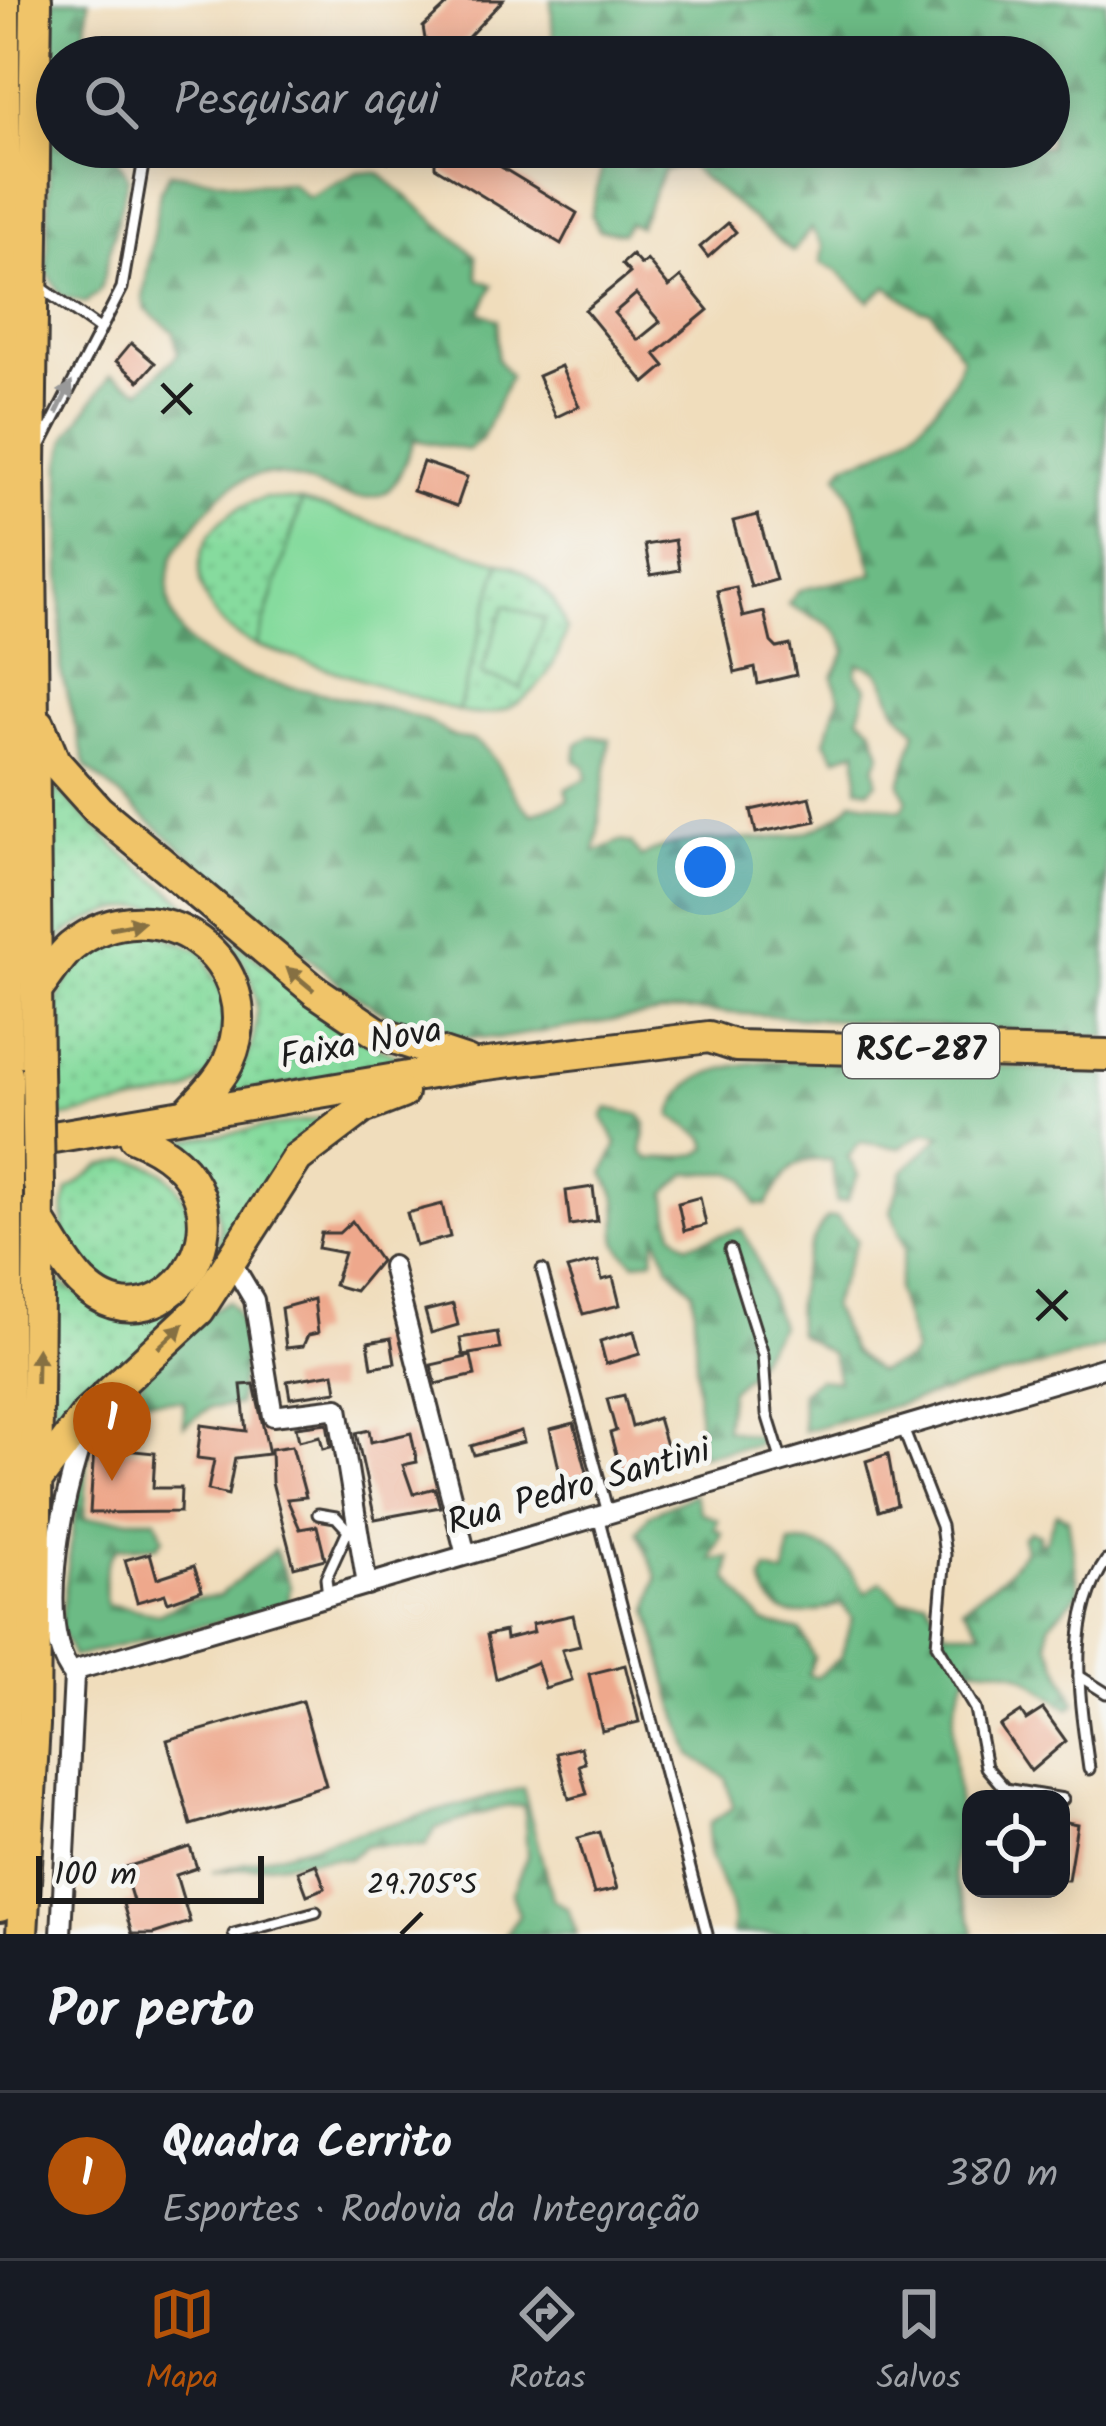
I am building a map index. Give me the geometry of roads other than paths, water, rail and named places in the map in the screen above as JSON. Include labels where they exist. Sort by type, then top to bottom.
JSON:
[{"type":"highway","points":[[4,0],[3,875],[22,1070],[39,1185],[34,1725],[22,1934]]},
{"type":"highway","points":[[0,1906],[7,1200],[36,991],[30,468],[36,284],[36,0]]},
{"type":"highway","points":[[33,707],[54,761],[98,809],[314,991],[397,1042],[479,1065]]},
{"type":"highway","points":[[36,991],[71,947],[125,923],[169,924],[199,940],[236,994],[235,1042],[227,1065],[187,1114]]},
{"type":"highway","name":"Faixa Nova","points":[[0,1146],[479,1065],[709,1037],[736,1046],[1106,1055]]},
{"type":"highway","name":"Faixa Nova","points":[[0,1159],[402,1094],[713,1054],[736,1046]]},
{"type":"highway","points":[[35,1483],[87,1414],[200,1310],[297,1158],[363,1108],[402,1094]]},
{"type":"highway","points":[[39,1221],[82,1284],[101,1297],[119,1305],[144,1305],[174,1288],[200,1252],[204,1199],[176,1159],[135,1137]]},
{"type":"street","points":[[232,1263],[254,1300],[273,1416],[338,1408],[367,1585]]},
{"type":"street","points":[[392,1266],[466,1556]]},
{"type":"street","name":"Rua Pedro Santini","points":[[74,1676],[80,1669],[902,1426],[1102,1374]]},
{"type":"street","points":[[61,1934],[74,1676],[54,1641],[58,1546],[79,1450]]},
{"type":"lane","points":[[30,468],[122,288],[142,168]]},
{"type":"lane","points":[[36,284],[98,328]]},
{"type":"lane","points":[[730,1250],[763,1355],[767,1414],[782,1462]]},
{"type":"lane","points":[[542,1270],[707,1934]]},
{"type":"lane","points":[[902,1426],[941,1526],[946,1555],[937,1646],[975,1709],[986,1767],[1005,1790]]},
{"type":"lane","points":[[318,1514],[336,1516],[348,1530],[326,1578],[328,1596]]},
{"type":"lane","points":[[1090,1768],[1079,1676],[1081,1622],[1090,1587],[1106,1561]]},
{"type":"lane","points":[[1079,1676],[1106,1694]]},
{"type":"lane","points":[[234,1934],[316,1912]]},
{"type":"place","name":"Quadra Cerrito","points":[[112,1481]]}]
